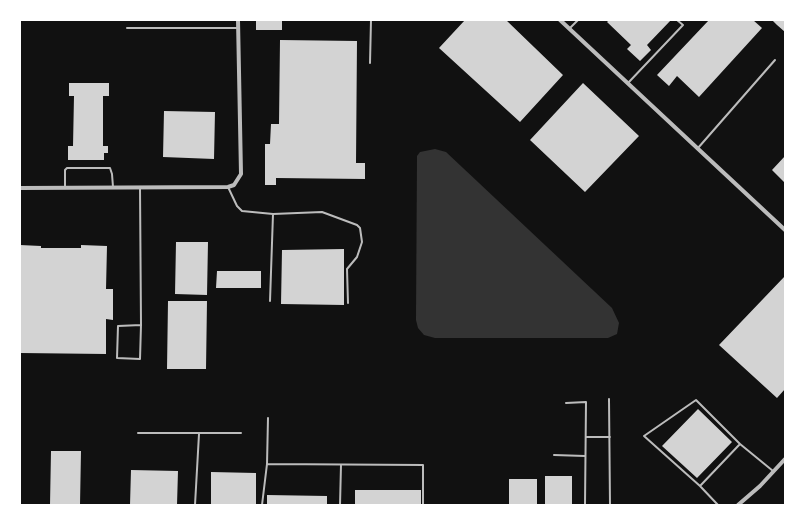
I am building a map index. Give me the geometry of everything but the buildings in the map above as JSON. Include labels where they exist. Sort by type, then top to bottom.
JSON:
[{"type":"street","points":[[20,188],[228,188],[234,185],[241,174],[238,20]]},
{"type":"street","points":[[560,20],[785,230]]},
{"type":"street","points":[[738,505],[785,460]]},
{"type":"lane","points":[[370,63],[371,20]]},
{"type":"lane","points":[[570,28],[578,20]]},
{"type":"lane","points":[[628,83],[683,25],[677,20]]},
{"type":"lane","points":[[127,28],[238,28]]},
{"type":"lane","points":[[698,148],[775,60]]},
{"type":"lane","points":[[65,188],[65,170],[67,168],[110,168],[113,188]]},
{"type":"lane","points":[[140,188],[141,325],[140,359],[117,358],[118,326],[141,325]]},
{"type":"lane","points":[[228,188],[239,209],[273,214],[322,212],[357,225],[360,228],[362,242],[360,251],[348,269],[348,303]]},
{"type":"lane","points":[[270,301],[273,214]]},
{"type":"lane","points":[[609,399],[610,505]]},
{"type":"lane","points":[[718,505],[700,486],[644,436],[696,400],[740,444],[774,472]]},
{"type":"lane","points":[[566,403],[586,402],[585,505]]},
{"type":"lane","points":[[262,505],[267,464],[268,418]]},
{"type":"lane","points":[[138,433],[241,434]]},
{"type":"lane","points":[[195,505],[199,434]]},
{"type":"lane","points":[[586,436],[610,437]]},
{"type":"lane","points":[[700,486],[740,444]]},
{"type":"lane","points":[[554,455],[585,456]]},
{"type":"lane","points":[[267,464],[423,465],[423,505]]},
{"type":"lane","points":[[340,505],[341,464]]},
{"type":"shaded area","points":[[435,149],[446,152],[612,308],[619,323],[617,334],[608,338],[435,338],[424,335],[418,328],[416,320],[417,156],[420,152]]}]
